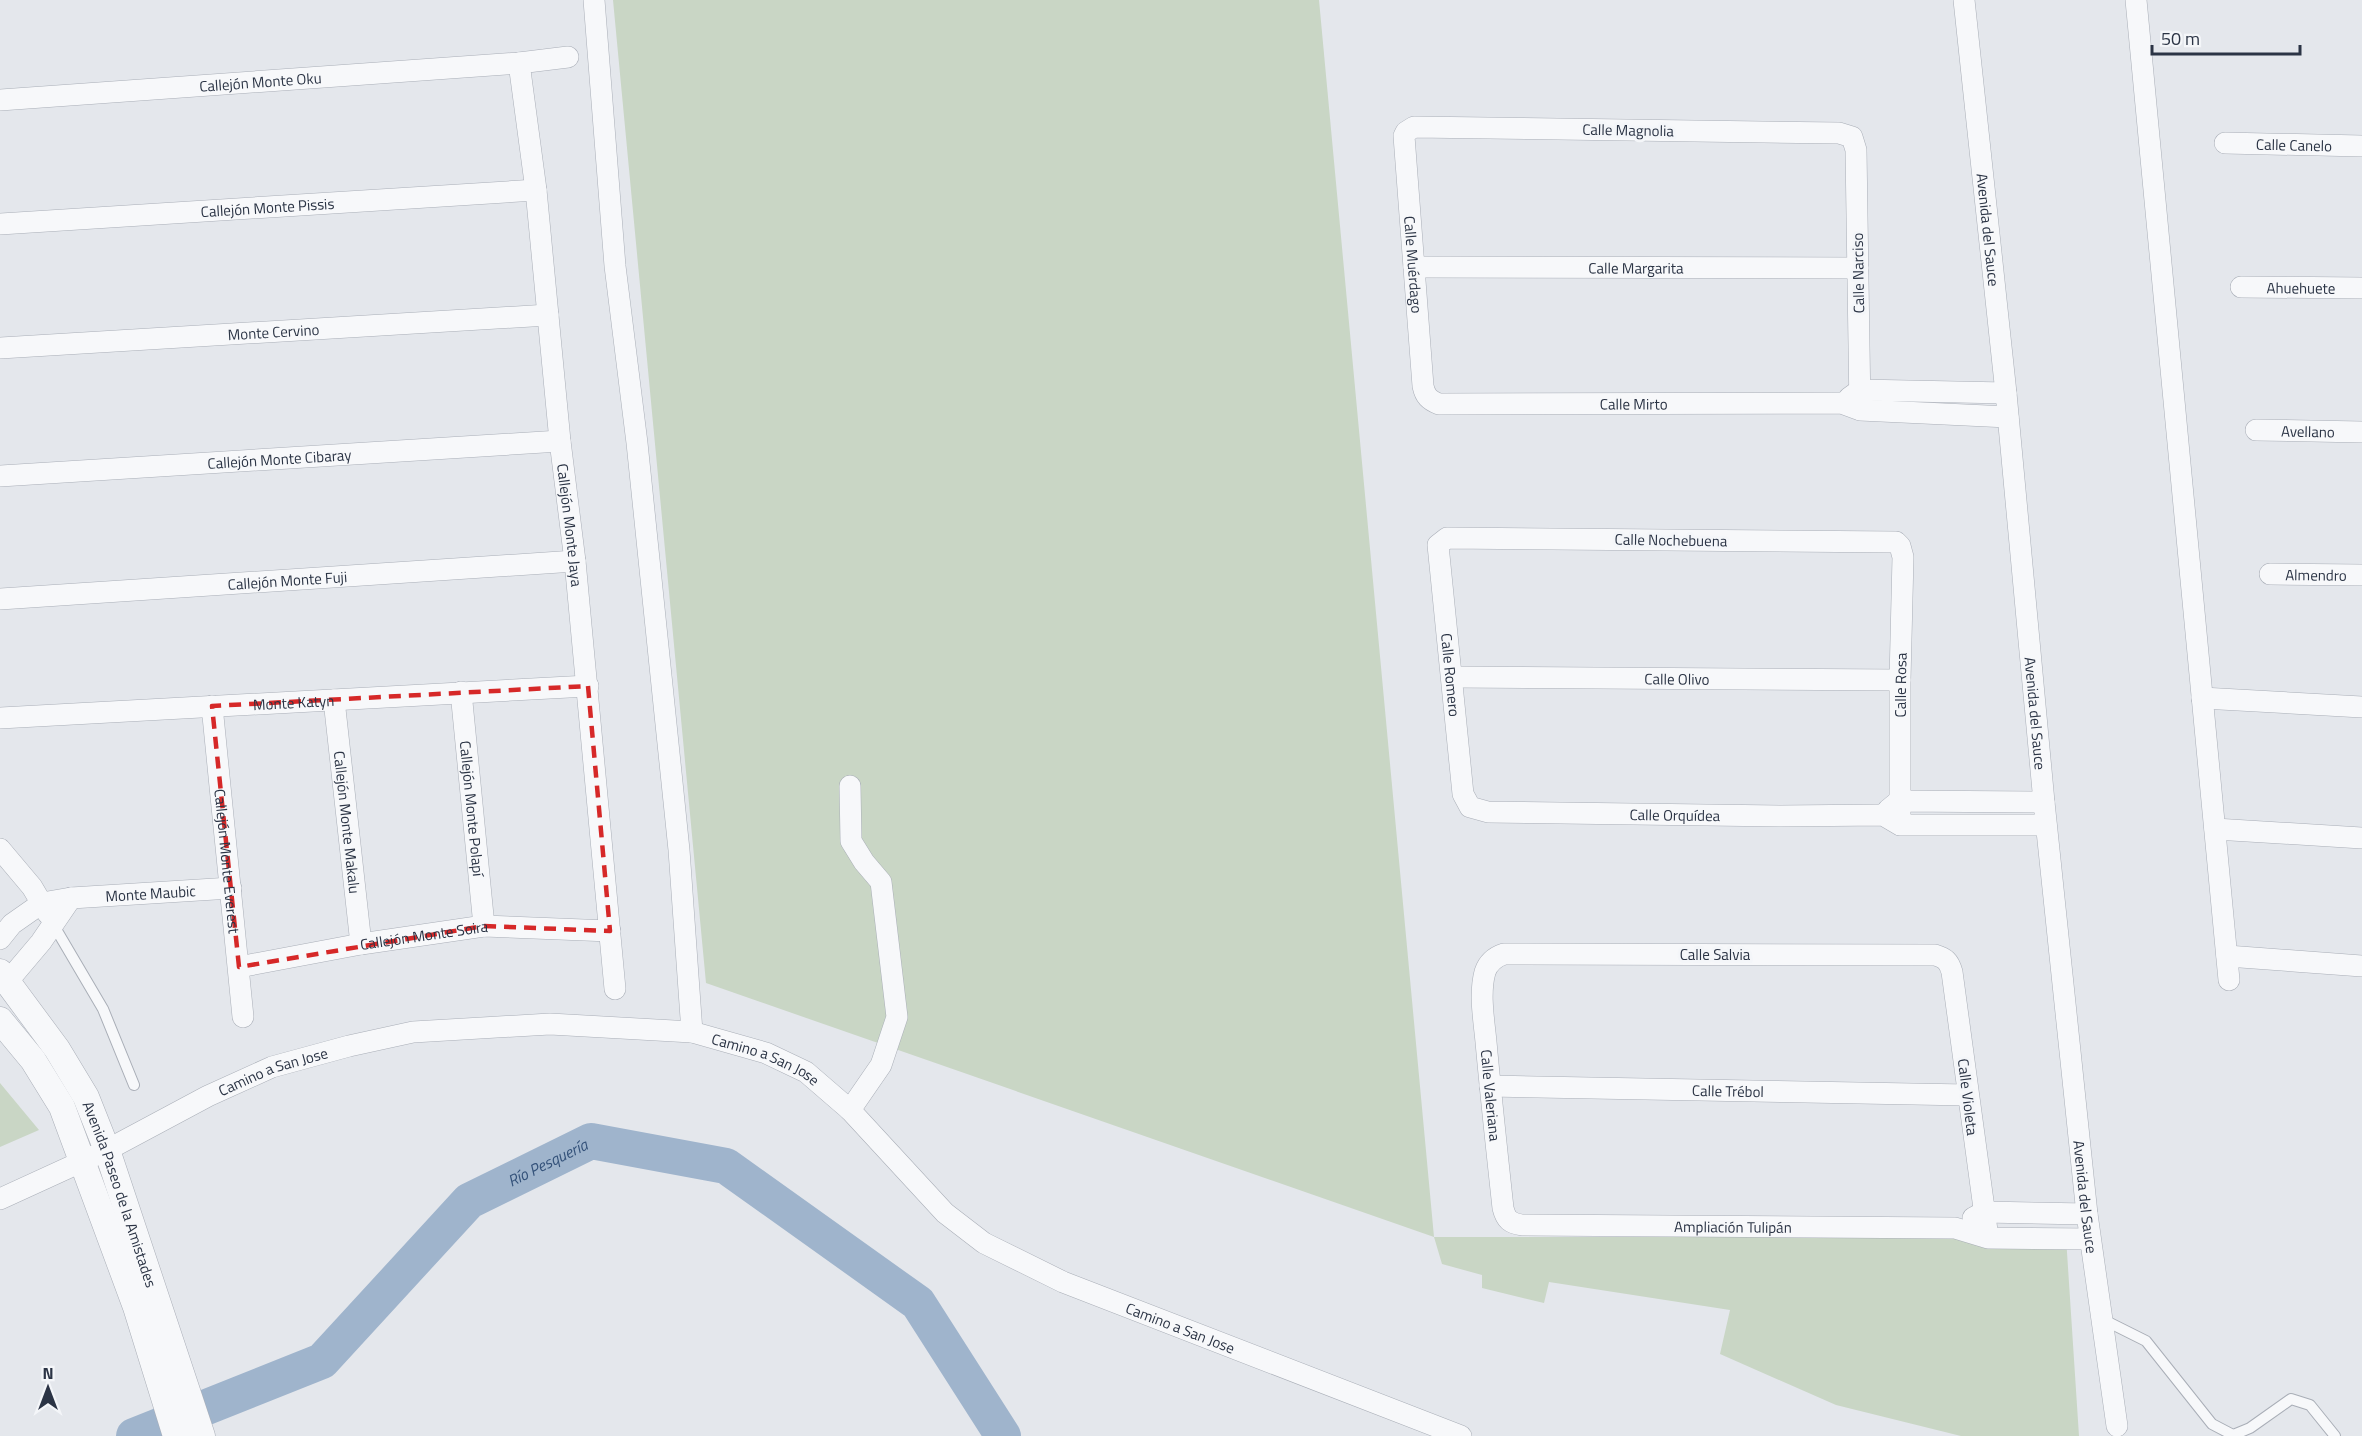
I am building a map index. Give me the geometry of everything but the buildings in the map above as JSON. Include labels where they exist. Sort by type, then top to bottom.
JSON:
[{"type":"street","points":[[594,0],[615,266],[638,454],[679,850],[692,1032]]},
{"type":"street","name":"Avenida del Sauce","points":[[1964,0],[2006,393],[2046,825],[2090,1239],[2117,1426]]},
{"type":"street","points":[[2136,0],[2229,980]]},
{"type":"street","name":"Callejón Monte Oku","points":[[0,100],[519,63],[568,57]]},
{"type":"street","name":"Callejón Monte Jaya","points":[[519,63],[536,190],[560,441],[588,686],[615,989]]},
{"type":"street","name":"Calle Magnolia","points":[[1406,132],[1414,127],[1839,133],[1852,137]]},
{"type":"street","name":"Calle Muérdago","points":[[1406,132],[1404,136],[1423,386],[1427,398]]},
{"type":"street","name":"Calle Narciso","points":[[1852,137],[1856,150],[1858,268],[1854,401]]},
{"type":"street","name":"Calle Canelo","points":[[2225,143],[2362,146]]},
{"type":"street","name":"Callejón Monte Pissis","points":[[0,224],[536,190]]},
{"type":"street","name":"Calle Margarita","points":[[1414,267],[1858,268]]},
{"type":"street","name":"Ahuehuete","points":[[2241,287],[2362,288]]},
{"type":"street","name":"Monte Cervino","points":[[0,348],[548,315]]},
{"type":"street","name":"Calle Mirto","points":[[1427,398],[1439,404],[1854,401],[2006,393]]},
{"type":"street","name":"Calle Mirto","points":[[1854,401],[2008,417]]},
{"type":"street","name":"Avellano","points":[[2256,430],[2362,432]]},
{"type":"street","name":"Callejón Monte Cibaray","points":[[0,476],[560,441]]},
{"type":"street","name":"Calle Nochebuena","points":[[1441,541],[1453,538],[1896,542],[1900,546]]},
{"type":"street","name":"Calle Romero","points":[[1441,541],[1438,550],[1453,677],[1463,795],[1470,807]]},
{"type":"street","name":"Calle Rosa","points":[[1899,801],[1903,557],[1900,546]]},
{"type":"street","name":"Callejón Monte Fuji","points":[[0,599],[575,561]]},
{"type":"street","name":"Almendro","points":[[2270,574],[2362,575]]},
{"type":"street","name":"Calle Olivo","points":[[1453,677],[1900,680]]},
{"type":"street","name":"Monte Katyn","points":[[0,718],[588,686]]},
{"type":"street","name":"Callejón Monte Polapí","points":[[461,692],[484,926]]},
{"type":"street","points":[[2202,698],[2362,707]]},
{"type":"street","name":"Callejón Monte Makalu","points":[[334,700],[361,944]]},
{"type":"street","name":"Callejón Monte Everest","points":[[212,706],[243,1017]]},
{"type":"street","points":[[850,786],[851,841],[864,862],[881,882],[897,1017],[881,1065],[850,1110]]},
{"type":"street","points":[[1892,820],[1899,801],[2044,802]]},
{"type":"street","name":"Calle Orquídea","points":[[1470,807],[1488,812],[1780,816],[2046,825]]},
{"type":"street","points":[[2215,829],[2362,838]]},
{"type":"street","points":[[0,849],[32,887],[53,924]]},
{"type":"street","name":"Monte Maubic","points":[[0,939],[12,924],[42,903],[71,898],[231,888]]},
{"type":"street","points":[[4,976],[53,924],[71,898]]},
{"type":"street","name":"Callejón Monte Soira","points":[[239,967],[361,944],[484,926],[610,931]]},
{"type":"street","name":"Calle Salvia","points":[[1488,965],[1497,956],[1504,954],[1935,955],[1945,958]]},
{"type":"street","points":[[2227,956],[2362,966]]},
{"type":"street","name":"Calle Violeta","points":[[1945,958],[1950,963],[1952,972],[1988,1238]]},
{"type":"street","name":"Calle Valeriana","points":[[1488,965],[1483,984],[1483,1002],[1490,1086],[1503,1208],[1505,1217],[1511,1223]]},
{"type":"street","name":"Avenida Paseo de la Amistades","points":[[4,976],[63,1058],[86,1097],[107,1150],[147,1303],[176,1436]]},
{"type":"street","name":"Avenida Paseo de la Amistades","points":[[0,1020],[33,1060],[62,1107],[82,1160],[147,1303],[202,1436]]},
{"type":"street","name":"Camino a San Jose","points":[[0,1199],[107,1150],[208,1095],[272,1068],[349,1046],[413,1032],[550,1024],[692,1032],[766,1053],[806,1072],[850,1110],[945,1213],[984,1243],[1063,1282],[1461,1436]]},
{"type":"street","name":"Calle Trébol","points":[[1490,1086],[1967,1095]]},
{"type":"street","name":"Ampliación Tulipán","points":[[1955,1228],[1984,1212],[2088,1214]]},
{"type":"street","name":"Ampliación Tulipán","points":[[1511,1223],[1522,1226],[1955,1228],[1988,1238],[2090,1239]]},
{"type":"lane","points":[[53,924],[104,1009],[134,1085]]},
{"type":"lane","points":[[2102,1319],[2146,1341],[2212,1424],[2233,1435],[2250,1428],[2291,1399],[2310,1405],[2335,1436]]},
{"type":"highlighted area","points":[[588,686],[610,931],[484,926],[239,967],[212,706]]},
{"type":"green space","points":[[613,0],[1319,0],[1434,1237],[706,983]]},
{"type":"green space","points":[[0,1083],[39,1130],[0,1147]]},
{"type":"green space","points":[[1434,1237],[2066,1237],[2079,1436],[1961,1436],[1836,1405],[1720,1354],[1730,1310],[1549,1282],[1544,1303],[1482,1288],[1482,1275],[1442,1264]]},
{"type":"waterway","name":"Río Pesquería","points":[[134,1436],[322,1361],[469,1201],[591,1141],[726,1166],[918,1303],[1003,1436]]}]
